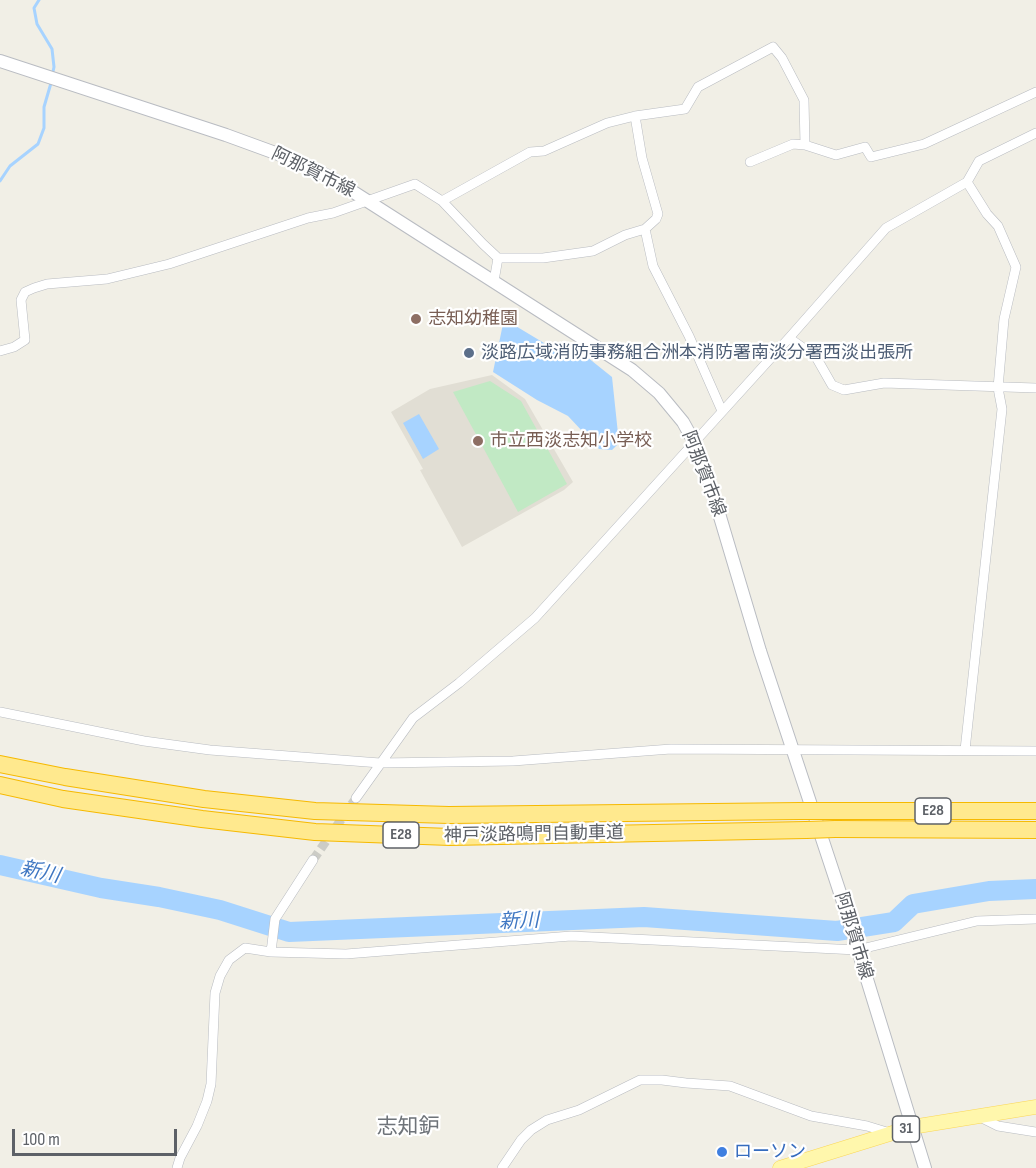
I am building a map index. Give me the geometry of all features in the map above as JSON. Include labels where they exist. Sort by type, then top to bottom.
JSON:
[{"type":"highway","name":"神戸淡路鳴門自動車道","points":[[0,764],[65,777],[204,799],[315,811],[448,815],[1036,811]]},
{"type":"highway","name":"神戸淡路鳴門自動車道","points":[[0,785],[63,799],[315,832],[450,837],[835,828],[1036,830]]},
{"type":"main road","name":"阿那賀市線","points":[[0,61],[226,135],[300,162],[333,178],[632,370],[659,393],[683,422],[694,442],[712,490],[760,651],[846,910],[925,1168]]},
{"type":"main road","name":"31","points":[[780,1168],[912,1127],[1036,1107]]},
{"type":"street","points":[[442,201],[530,152],[544,151],[607,123],[635,116],[685,109],[698,87],[773,46],[782,58],[804,100],[805,145]]},
{"type":"street","points":[[750,162],[793,144],[805,145],[836,155],[865,147],[871,157],[905,149],[945,135],[1036,92]]},
{"type":"street","points":[[0,351],[14,347],[25,340],[21,300],[25,292],[34,288],[47,284],[107,279],[169,264],[308,218],[370,201],[378,196],[415,184],[442,201],[498,258],[543,258],[593,251],[625,235],[645,229],[658,214],[642,158],[635,116]]},
{"type":"street","points":[[356,798],[413,718],[459,683],[535,618],[886,228],[967,182],[979,160],[1036,133]]},
{"type":"street","points":[[965,750],[1002,409],[998,388],[1004,319],[1016,267],[998,226],[987,214],[967,182]]},
{"type":"street","points":[[645,229],[653,266],[689,336],[722,411]]},
{"type":"street","points":[[494,281],[498,258]]},
{"type":"street","points":[[789,338],[816,357],[832,385],[844,390],[884,383],[1036,388]]},
{"type":"street","points":[[0,712],[144,741],[210,750],[380,763],[513,761],[671,749],[1036,751]]},
{"type":"street","points":[[271,952],[275,918],[313,860]]},
{"type":"street","points":[[177,1168],[197,1126],[211,1084],[215,993],[220,976],[230,960],[245,948],[271,952],[346,954],[571,936],[856,945],[977,921],[1036,919]]},
{"type":"street","points":[[502,1168],[520,1140],[531,1130],[547,1120],[579,1110],[640,1080],[730,1086],[811,1116],[856,1123],[890,1133]]},
{"type":"street","points":[[980,1117],[998,1126],[1036,1132]]},
{"type":"shaded area","name":"市立西淡志知小学校","points":[[492,375],[525,399],[573,482],[564,490],[462,547],[391,412],[430,389]]},
{"type":"green space","points":[[490,381],[521,401],[567,484],[518,512],[453,392]]},
{"type":"water","points":[[504,319],[554,349],[587,357],[612,377],[619,443],[612,450],[599,449],[568,416],[537,400],[493,372]]},
{"type":"water","points":[[419,414],[439,449],[423,459],[403,423]]},
{"type":"waterway","points":[[39,0],[34,8],[37,24],[52,49],[54,67],[52,76]]},
{"type":"waterway","points":[[0,181],[10,166],[38,144],[44,128],[44,107],[51,83]]},
{"type":"waterway","name":"新川","points":[[0,865],[101,888],[220,910],[289,932],[644,917],[837,931],[894,922],[913,904],[989,891],[1036,889]]},
{"type":"tunnel","points":[[313,860],[356,798]]},
{"type":"place","name":"志知幼稚園","points":[[416,319]]},
{"type":"place","name":"淡路広域消防事務組合洲本消防署南淡分署西淡出張所","points":[[469,353]]},
{"type":"place","name":"市立西淡志知小学校","points":[[478,441]]},
{"type":"place","name":"ローソン","points":[[722,1152]]},
{"type":"district","name":"志知鈩","points":[[408,1128]]}]
